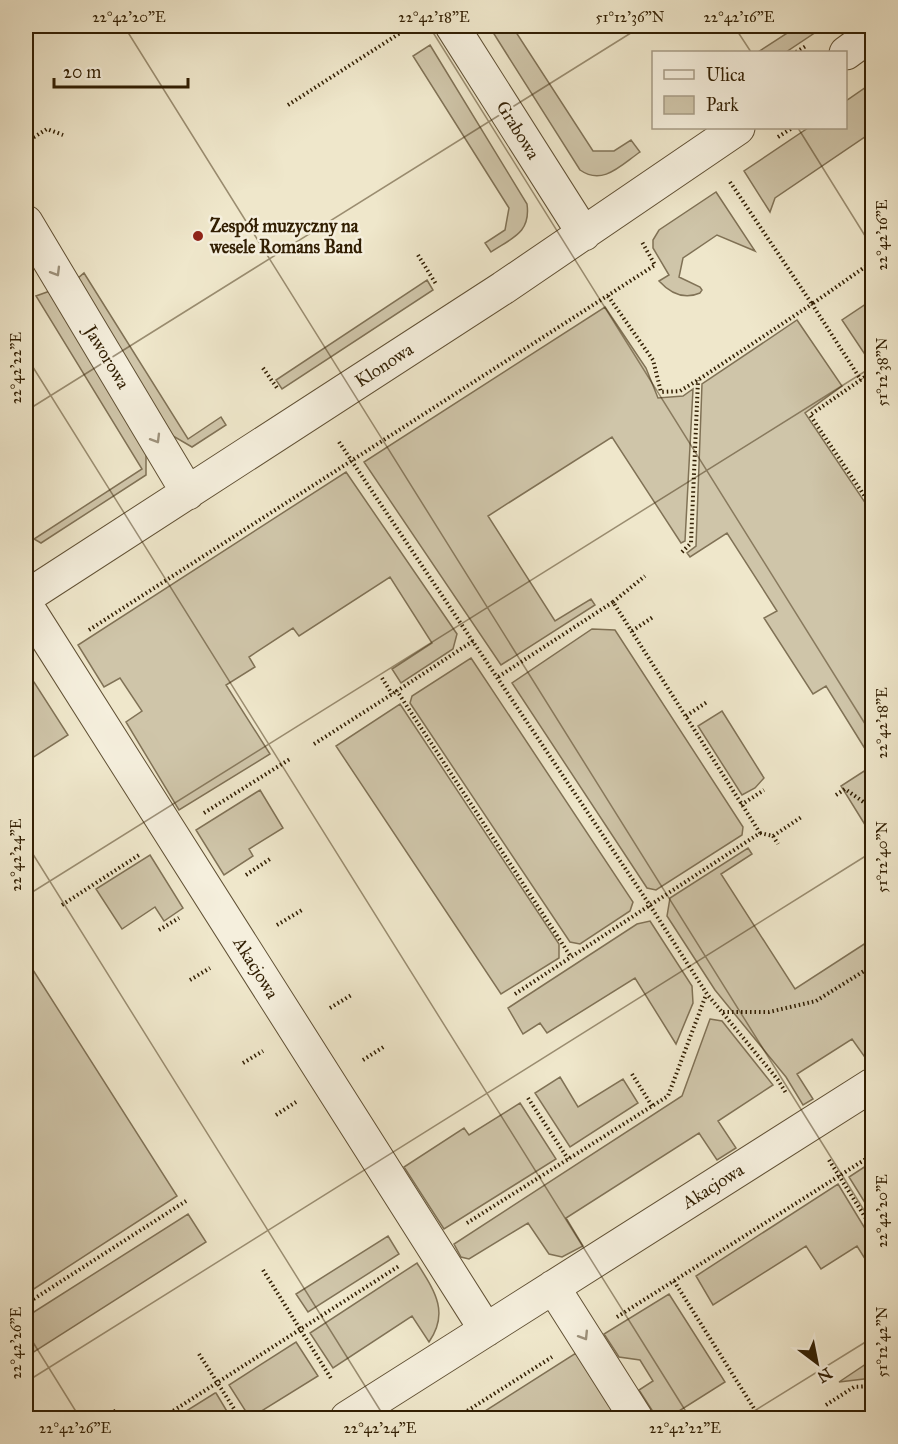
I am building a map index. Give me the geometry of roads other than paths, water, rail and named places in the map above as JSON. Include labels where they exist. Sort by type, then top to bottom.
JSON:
[{"type":"street","name":"Grabowa","points":[[452,26],[584,234]]},
{"type":"street","points":[[847,52],[873,34]]},
{"type":"street","name":"Klonowa","points":[[26,597],[584,234],[737,129]]},
{"type":"street","name":"Jaworowa","points":[[26,222],[188,493]]},
{"type":"street","name":"Akacjowa","points":[[26,605],[486,1330]]},
{"type":"street","name":"Akacjowa","points":[[347,1419],[873,1085]]},
{"type":"street","points":[[553,1287],[636,1419]]},
{"type":"place","name":"Zespół muzyczny na wesele Romans Band","points":[[198,236]]}]
